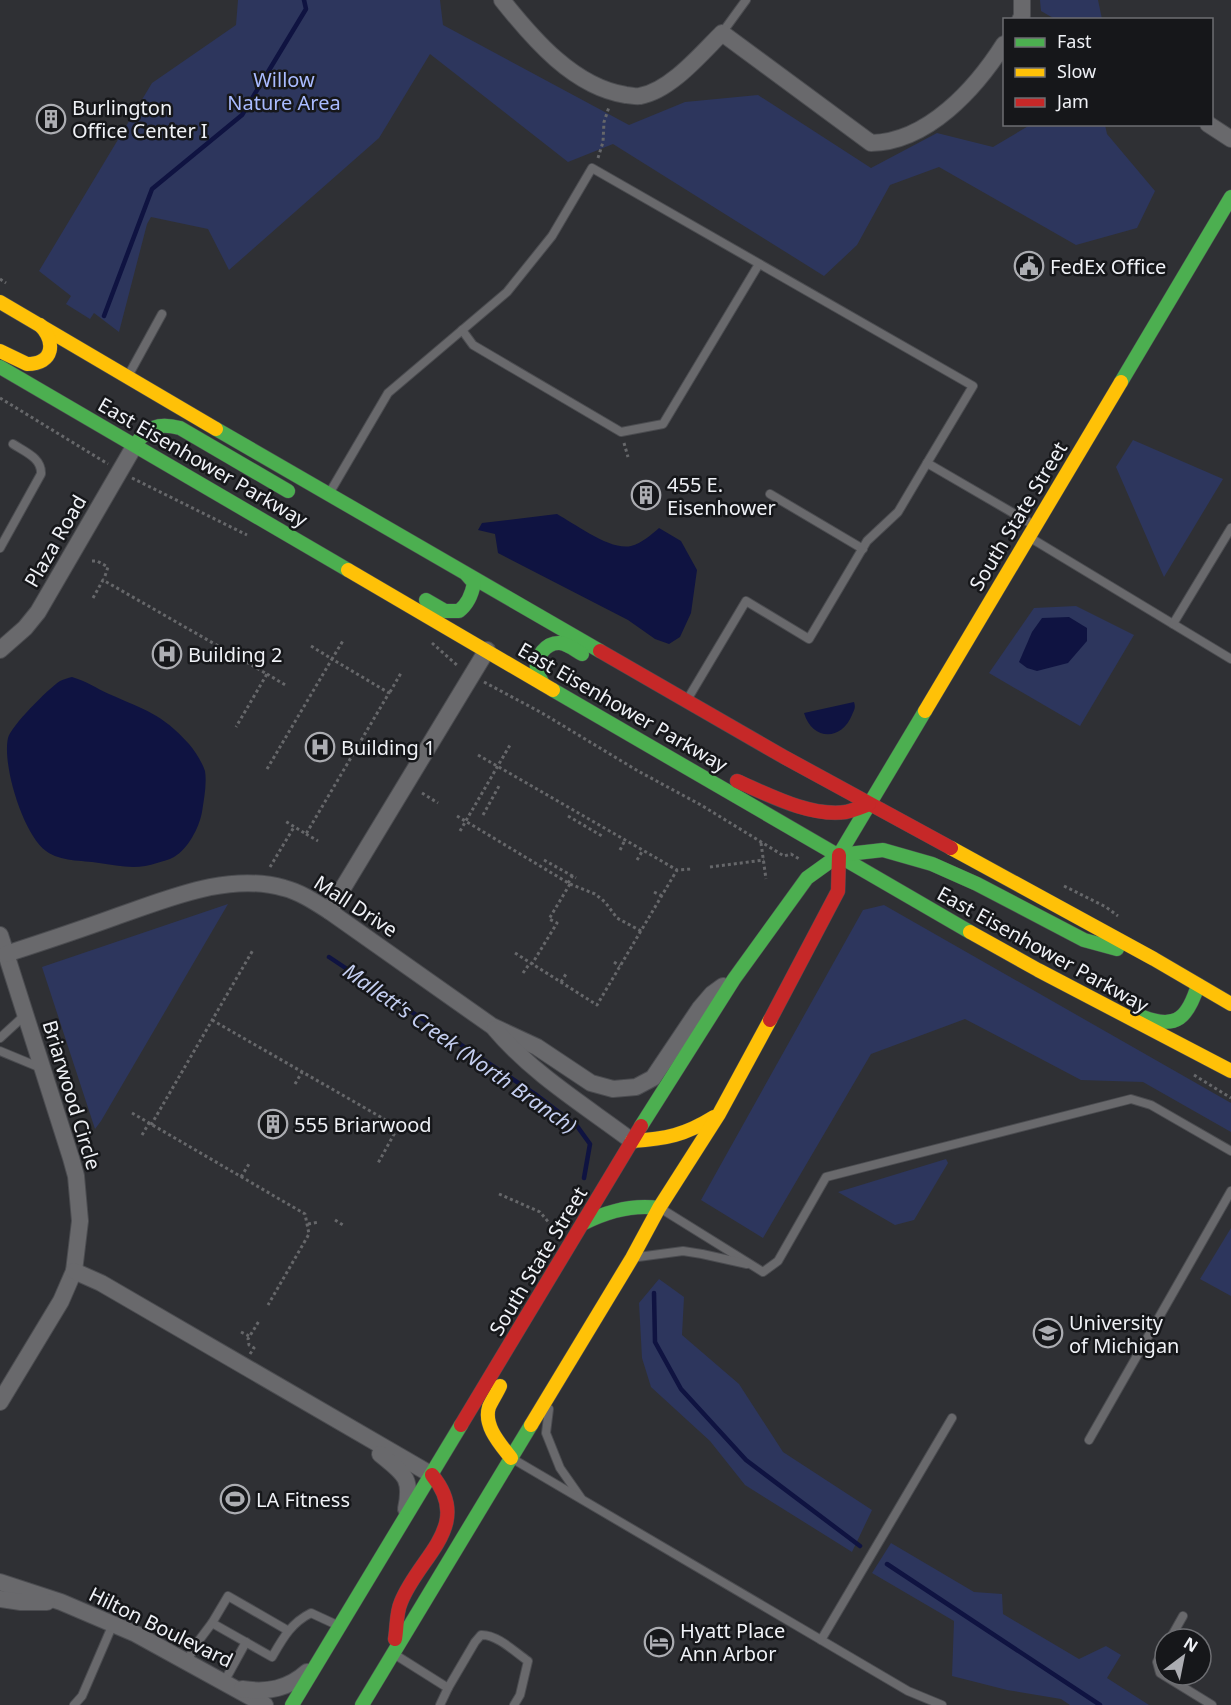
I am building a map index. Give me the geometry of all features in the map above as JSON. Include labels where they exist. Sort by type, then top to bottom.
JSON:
[{"type":"main road","name":"South State Street","points":[[292,1705],[632,1141],[734,979],[807,879],[839,855],[1231,197]]},
{"type":"main road","name":"East Eisenhower Parkway","points":[[0,302],[328,495],[783,757],[1154,959],[1231,1004]]},
{"type":"main road","points":[[0,351],[18,362],[30,364],[40,362],[47,357],[51,349],[50,338],[40,325]]},
{"type":"main road","name":"East Eisenhower Parkway","points":[[0,367],[901,893],[1038,970],[1231,1071]]},
{"type":"main road","points":[[135,445],[150,427],[159,424],[180,428],[300,497]]},
{"type":"main road","points":[[258,516],[299,528],[447,612],[458,610],[470,599],[474,583],[467,575]]},
{"type":"main road","points":[[371,534],[416,546]]},
{"type":"main road","points":[[543,684],[537,671],[538,658],[545,647],[554,643],[566,645],[740,746],[783,757]]},
{"type":"main road","points":[[576,702],[629,718],[735,780],[794,803],[840,812],[869,804]]},
{"type":"main road","points":[[839,855],[883,850],[932,864],[977,884],[1084,940],[1154,959]]},
{"type":"main road","name":"South State Street","points":[[365,1699],[632,1258],[659,1208],[719,1114],[838,891],[839,855]]},
{"type":"main road","points":[[901,893],[966,919],[1147,1019],[1168,1024],[1181,1020],[1189,1011],[1198,985]]},
{"type":"main road","points":[[632,1141],[667,1140],[690,1132],[719,1114]]},
{"type":"main road","points":[[584,1223],[620,1208],[648,1206],[659,1208]]},
{"type":"main road","points":[[511,1458],[490,1426],[488,1412],[527,1336],[547,1283]]},
{"type":"main road","points":[[392,1653],[400,1603],[447,1525],[448,1503],[441,1486],[432,1475]]},
{"type":"main road","points":[[348,1705],[365,1699]]},
{"type":"street","points":[[502,0],[523,27],[571,71],[609,92],[639,97],[662,87],[684,71],[722,33],[871,143],[887,143],[930,124],[976,82],[1003,47]]},
{"type":"street","points":[[1211,126],[1231,139]]},
{"type":"street","name":"Plaza Road","points":[[0,650],[38,612],[135,445]]},
{"type":"street","points":[[329,911],[487,651]]},
{"type":"street","name":"Mall Drive","points":[[6,954],[184,894],[227,884],[256,883],[283,887],[329,911],[492,1026],[537,1047],[591,1083],[624,1090],[645,1083],[652,1078],[700,1008],[712,994],[734,979]]},
{"type":"street","name":"Briarwood Circle","points":[[0,935],[76,1176],[80,1221],[74,1271],[61,1301],[0,1402]]},
{"type":"street","name":"Mall Drive","points":[[492,1026],[514,1052],[540,1074],[632,1141]]},
{"type":"street","points":[[74,1271],[101,1283],[432,1475]]},
{"type":"street","points":[[347,1426],[404,1474],[410,1492],[405,1518]]},
{"type":"street","name":"Hilton Boulevard","points":[[0,1582],[61,1602],[136,1634],[265,1705]]},
{"type":"street","points":[[0,1599],[21,1602],[61,1602]]},
{"type":"street","points":[[228,1684],[262,1692],[295,1683],[319,1661]]},
{"type":"lane","points":[[722,33],[746,0]]},
{"type":"lane","points":[[328,495],[388,393],[507,292],[549,240],[592,168],[973,386],[897,512],[867,541],[809,639],[746,601],[687,701]]},
{"type":"lane","points":[[462,330],[473,345],[621,432],[663,424],[759,264]]},
{"type":"lane","points":[[128,377],[162,314]]},
{"type":"lane","points":[[0,548],[41,474],[42,467],[37,460],[13,444]]},
{"type":"lane","points":[[927,463],[1173,624],[1231,659]]},
{"type":"lane","points":[[771,494],[863,549]]},
{"type":"lane","points":[[1173,624],[1231,528]]},
{"type":"lane","points":[[0,1038],[25,1014]]},
{"type":"lane","points":[[0,1051],[44,1069]]},
{"type":"lane","points":[[659,1208],[764,1272],[778,1261],[826,1177],[1125,1100],[1137,1100],[1151,1105],[1231,1151]]},
{"type":"lane","points":[[1089,1440],[1231,1191]]},
{"type":"lane","points":[[632,1258],[683,1251],[753,1265]]},
{"type":"lane","points":[[551,1390],[546,1433],[560,1468],[583,1501]]},
{"type":"lane","points":[[821,1640],[952,1418]]},
{"type":"lane","points":[[511,1458],[908,1691],[942,1705]]},
{"type":"lane","points":[[187,1661],[228,1596],[244,1610],[267,1623],[287,1630]]},
{"type":"lane","points":[[212,1623],[233,1630],[272,1657],[287,1630],[310,1613],[340,1626]]},
{"type":"lane","points":[[1177,1627],[1183,1616]]},
{"type":"lane","points":[[74,1705],[82,1696],[113,1624]]},
{"type":"lane","points":[[440,1705],[481,1635],[487,1635],[504,1644],[528,1662],[520,1695],[514,1705]]},
{"type":"lane","points":[[228,1684],[253,1643]]},
{"type":"lane","points":[[392,1653],[448,1688]]},
{"type":"lane","points":[[1183,1687],[1212,1705]]},
{"type":"path","points":[[596,161],[603,142],[604,122],[609,112]]},
{"type":"path","points":[[0,398],[103,461]]},
{"type":"path","points":[[135,480],[255,539]]},
{"type":"path","points":[[92,561],[108,567],[93,598]]},
{"type":"path","points":[[103,580],[287,686]]},
{"type":"path","points":[[267,769],[344,639]]},
{"type":"path","points":[[431,643],[471,675],[542,713],[784,856],[791,854]]},
{"type":"path","points":[[311,646],[389,693]]},
{"type":"path","points":[[306,834],[401,673]]},
{"type":"path","points":[[236,727],[267,674]]},
{"type":"path","points":[[460,831],[510,745]]},
{"type":"path","points":[[478,755],[677,870],[692,869]]},
{"type":"path","points":[[517,784],[519,779]]},
{"type":"path","points":[[483,814],[500,786]]},
{"type":"path","points":[[422,793],[438,803]]},
{"type":"path","points":[[481,795],[490,800]]},
{"type":"path","points":[[571,820],[576,812]]},
{"type":"path","points":[[457,816],[569,884],[595,894],[605,902],[617,918],[641,931]]},
{"type":"path","points":[[568,816],[571,820],[602,836]]},
{"type":"path","points":[[585,826],[589,819]]},
{"type":"path","points":[[285,821],[318,841]]},
{"type":"path","points":[[596,834],[601,826]]},
{"type":"path","points":[[270,867],[294,827]]},
{"type":"path","points":[[620,850],[626,840]]},
{"type":"path","points":[[761,843],[766,879]]},
{"type":"path","points":[[637,861],[643,850]]},
{"type":"path","points":[[523,974],[556,923],[549,919],[574,876],[547,860],[543,868]]},
{"type":"path","points":[[710,867],[764,860]]},
{"type":"path","points":[[515,953],[597,1005],[677,870]]},
{"type":"path","points":[[654,892],[662,896]]},
{"type":"path","points":[[141,1135],[213,1020],[253,950]]},
{"type":"path","points":[[614,962],[620,966]]},
{"type":"path","points":[[611,971],[616,974]]},
{"type":"path","points":[[561,982],[566,974]]},
{"type":"path","points":[[213,1020],[398,1128],[376,1165]]},
{"type":"path","points":[[295,1084],[302,1072]]},
{"type":"path","points":[[132,1113],[305,1214],[309,1234],[268,1305]]},
{"type":"path","points":[[241,1177],[249,1164]]},
{"type":"path","points":[[499,1194],[540,1212],[550,1224]]},
{"type":"path","points":[[334,1220],[343,1225]]},
{"type":"path","points":[[308,1224],[319,1222]]},
{"type":"path","points":[[254,1348],[248,1342],[249,1336],[259,1321]]},
{"type":"path","points":[[241,1332],[249,1336]]},
{"type":"green space","name":"Willow Nature Area","points":[[238,0],[440,0],[443,25],[629,125],[685,102],[758,95],[871,168],[937,133],[993,147],[1028,126],[1105,126],[1107,134],[1155,191],[1137,228],[1076,245],[939,167],[890,185],[857,245],[824,276],[613,144],[568,162],[430,54],[379,138],[229,270],[208,229],[151,217],[147,224],[119,332],[94,313],[90,319],[66,304],[71,296],[39,271],[152,83],[236,25]]},
{"type":"green space","points":[[1040,0],[1098,0],[1102,18],[1053,18],[1041,11]]},
{"type":"green space","points":[[1133,440],[1223,479],[1164,577],[1116,467]]},
{"type":"green space","points":[[1076,606],[1134,635],[1080,726],[989,673],[1034,608]]},
{"type":"green space","points":[[228,904],[101,1121],[95,1129],[42,967]]},
{"type":"green space","points":[[884,905],[1231,1103],[1231,1132],[1143,1082],[1081,1080],[965,1019],[871,1054],[763,1238],[701,1200],[863,910]]},
{"type":"green space","points":[[946,1159],[948,1163],[914,1220],[895,1225],[838,1192]]},
{"type":"green space","points":[[1231,1228],[1231,1296],[1200,1279]]},
{"type":"green space","points":[[659,1279],[684,1297],[682,1335],[739,1384],[783,1452],[872,1510],[852,1552],[745,1485],[710,1441],[651,1387],[642,1358],[639,1303]]},
{"type":"green space","points":[[891,1543],[974,1592],[1002,1594],[1003,1614],[1079,1659],[1106,1646],[1121,1655],[1107,1678],[1149,1705],[1070,1705],[1061,1699],[1007,1690],[952,1676],[954,1621],[872,1573]]},
{"type":"shaded area","points":[[557,514],[593,536],[614,545],[635,545],[659,528],[681,541],[697,570],[691,613],[680,637],[669,644],[655,639],[628,620],[498,553],[495,534],[478,530],[482,523]]},
{"type":"shaded area","points":[[1069,617],[1087,628],[1087,641],[1068,663],[1037,671],[1019,662],[1032,632],[1042,618]]},
{"type":"shaded area","points":[[72,677],[161,719],[189,744],[200,760],[206,781],[201,818],[188,843],[174,857],[135,867],[65,859],[46,851],[30,830],[22,815],[11,781],[8,765],[8,738],[23,717],[47,692],[60,681]]},
{"type":"shaded area","points":[[854,702],[855,709],[847,724],[834,733],[820,733],[808,722],[804,713]]},
{"type":"waterway","name":"Mallett's Creek (North Branch)","points":[[104,316],[152,189],[242,115],[306,9],[304,0]]},
{"type":"waterway","name":"Mallett's Creek (North Branch)","points":[[329,957],[535,1094],[577,1126],[590,1144],[584,1178]]},
{"type":"waterway","name":"Mallett's Creek (North Branch)","points":[[654,1293],[655,1342],[681,1389],[746,1460],[860,1546]]},
{"type":"waterway","name":"Mallett's Creek (North Branch)","points":[[887,1564],[1100,1705]]},
{"type":"traffic: fast","points":[[1121,382],[1231,197]]},
{"type":"traffic: fast","points":[[0,367],[348,570]]},
{"type":"traffic: fast","points":[[135,445],[144,434],[154,428],[160,426],[180,428],[288,491]]},
{"type":"traffic: fast","points":[[216,429],[600,651]]},
{"type":"traffic: fast","points":[[426,600],[445,611],[459,611],[471,595],[474,583],[467,575]]},
{"type":"traffic: fast","points":[[543,684],[537,672],[538,660],[542,651],[550,645],[560,643],[582,654]]},
{"type":"traffic: fast","points":[[553,690],[970,932]]},
{"type":"traffic: fast","points":[[641,1126],[734,979],[807,878],[839,855],[925,711]]},
{"type":"traffic: fast","points":[[839,855],[883,850],[932,864],[977,884],[1084,940],[1117,949]]},
{"type":"traffic: fast","points":[[1143,1017],[1165,1022],[1180,1018],[1190,1005],[1198,985]]},
{"type":"traffic: fast","points":[[584,1223],[620,1210],[639,1207],[659,1208]]},
{"type":"traffic: fast","points":[[292,1705],[461,1425]]},
{"type":"traffic: fast","points":[[362,1705],[531,1425]]},
{"type":"traffic: slow","points":[[0,302],[216,429]]},
{"type":"traffic: slow","points":[[0,351],[27,364],[43,360],[50,351],[50,345],[49,338],[40,325]]},
{"type":"traffic: slow","points":[[925,711],[1121,382]]},
{"type":"traffic: slow","points":[[348,570],[553,690]]},
{"type":"traffic: slow","points":[[951,848],[1154,959],[1231,1004]]},
{"type":"traffic: slow","points":[[970,932],[1231,1071]]},
{"type":"traffic: slow","points":[[531,1425],[632,1258],[659,1208],[719,1114],[770,1020]]},
{"type":"traffic: slow","points":[[632,1141],[675,1135],[714,1117]]},
{"type":"traffic: slow","points":[[500,1386],[489,1407],[488,1421],[494,1435],[511,1458]]},
{"type":"traffic: jam","points":[[600,651],[784,757],[951,848]]},
{"type":"traffic: jam","points":[[737,781],[790,804],[818,811],[846,812],[869,804]]},
{"type":"traffic: jam","points":[[770,1020],[838,891],[839,855]]},
{"type":"traffic: jam","points":[[461,1425],[641,1126]]},
{"type":"traffic: jam","points":[[395,1639],[399,1606],[409,1585],[439,1540],[445,1525],[447,1510],[443,1493],[432,1475]]},
{"type":"place","name":"Burlington Office Center I","points":[[51,119]]},
{"type":"place","name":"FedEx Office","points":[[1029,266]]},
{"type":"place","name":"455 E. Eisenhower","points":[[646,495]]},
{"type":"place","name":"Building 2","points":[[167,654]]},
{"type":"place","name":"Building 1","points":[[320,747]]},
{"type":"place","name":"555 Briarwood","points":[[273,1124]]},
{"type":"place","name":"University of Michigan","points":[[1048,1333]]},
{"type":"place","name":"LA Fitness","points":[[235,1499]]},
{"type":"place","name":"Hyatt Place Ann Arbor","points":[[659,1642]]}]
